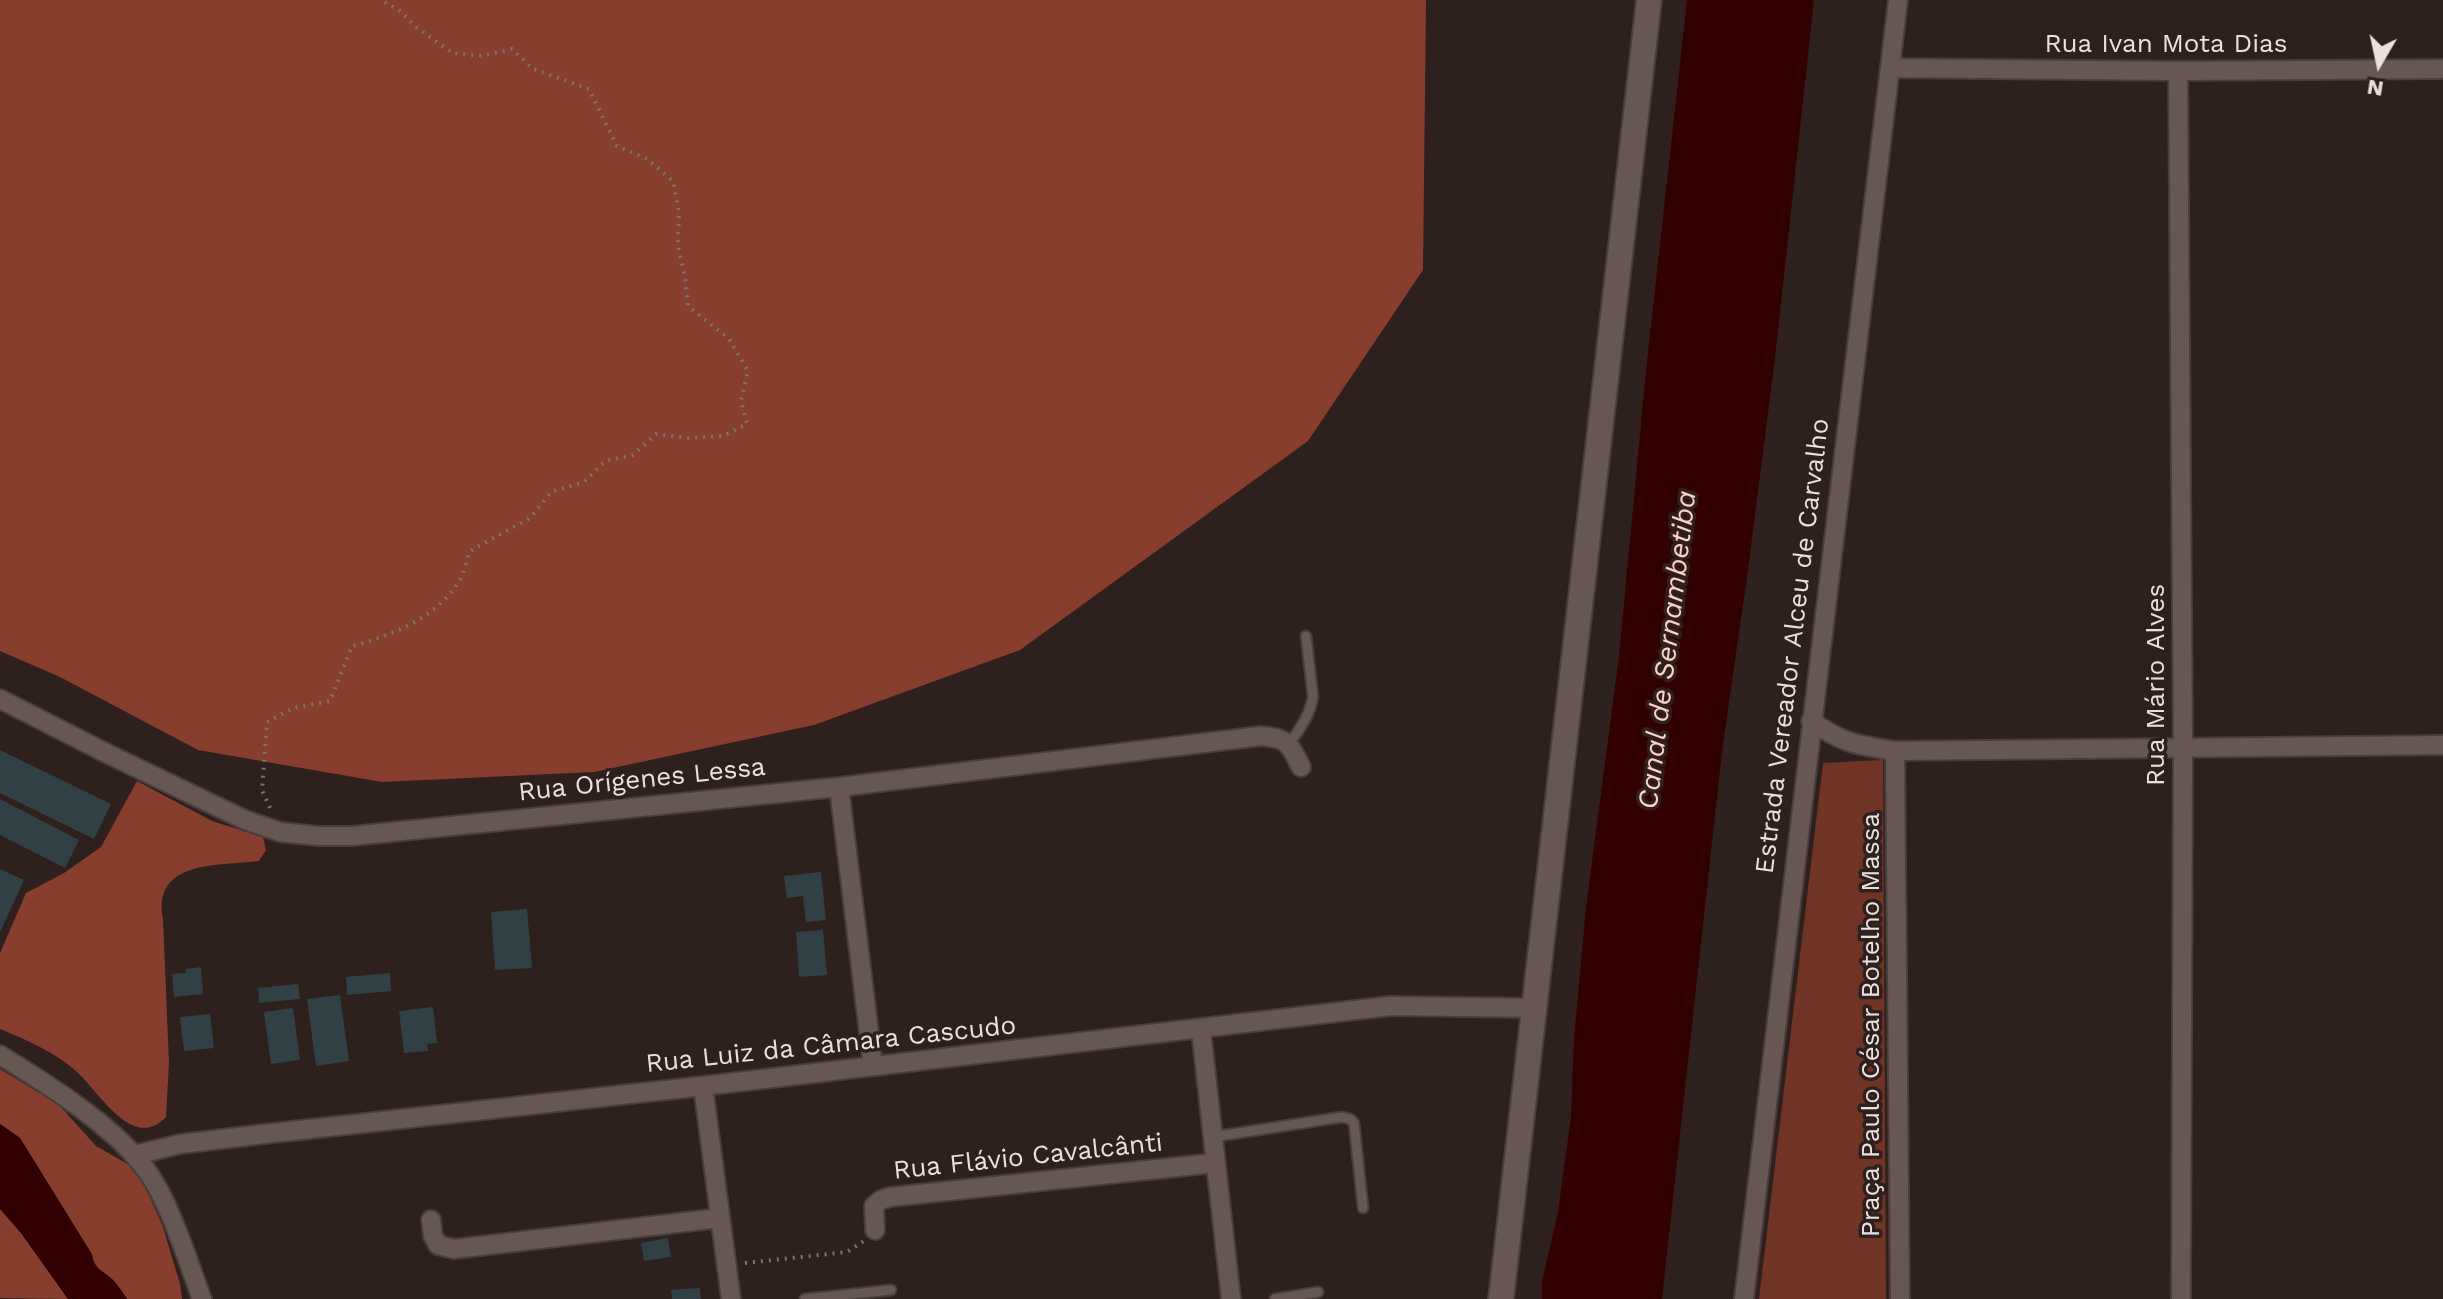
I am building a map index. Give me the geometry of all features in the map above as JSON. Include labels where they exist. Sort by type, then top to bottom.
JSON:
[{"type":"street","points":[[1501,1299],[1649,0]]},
{"type":"street","name":"Estrada Vereador Alceu de Carvalho","points":[[1744,1299],[1898,0]]},
{"type":"street","name":"Rua Ivan Mota Dias","points":[[1890,68],[2178,71],[2443,69]]},
{"type":"street","name":"Rua Mário Alves","points":[[2178,71],[2183,747],[2181,1299]]},
{"type":"street","name":"Rua Orígenes Lessa","points":[[0,699],[245,820],[280,832],[318,836],[352,836],[839,787],[1261,736],[1277,737],[1289,743]]},
{"type":"street","points":[[1811,721],[1850,743],[1895,751],[2443,745]]},
{"type":"street","points":[[1289,743],[1301,767]]},
{"type":"street","name":"Praça Paulo César Botelho Massa","points":[[1895,751],[1900,1299]]},
{"type":"street","points":[[839,787],[873,1066]]},
{"type":"street","name":"Rua Luiz da Câmara Cascudo","points":[[135,1155],[219,1139],[1201,1030],[1390,1006],[1535,1008]]},
{"type":"street","points":[[1201,1030],[1231,1299]]},
{"type":"street","points":[[0,1055],[76,1106],[135,1155],[162,1198],[202,1299]]},
{"type":"street","points":[[703,1086],[731,1299]]},
{"type":"street","name":"Rua Flávio Cavalcânti","points":[[875,1230],[874,1206],[890,1197],[1215,1163]]},
{"type":"street","points":[[431,1220],[438,1245],[454,1249],[720,1218]]},
{"type":"lane","points":[[1289,743],[1299,731],[1313,697],[1306,636]]},
{"type":"lane","points":[[1212,1137],[1342,1117],[1350,1119],[1354,1123],[1363,1208]]},
{"type":"lane","points":[[805,1299],[891,1290]]},
{"type":"lane","points":[[1275,1299],[1318,1292]]},
{"type":"path","points":[[280,832],[262,790],[267,722],[293,708],[330,701],[352,646],[384,638],[437,608],[461,576],[470,551],[530,518],[551,492],[584,482],[605,461],[633,455],[656,434],[688,438],[723,436],[747,424],[741,400],[748,371],[729,339],[688,306],[678,246],[679,212],[673,181],[647,159],[617,146],[589,89],[533,69],[512,49],[482,56],[452,53],[400,11],[381,0]]},
{"type":"path","points":[[727,1265],[847,1252],[860,1245],[875,1230]]},
{"type":"shaded area","points":[[0,0],[1426,0],[1423,270],[1308,441],[1020,650],[814,725],[594,772],[382,782],[198,750],[60,677],[0,651]]},
{"type":"shaded area","points":[[1883,760],[1886,1299],[1759,1299],[1823,763]]},
{"type":"shaded area","points":[[137,781],[212,821],[263,837],[266,850],[259,861],[192,870],[178,876],[168,886],[162,900],[169,1063],[166,1117],[155,1126],[146,1128],[132,1125],[117,1115],[77,1072],[59,1058],[0,1029],[0,953],[26,893],[64,873],[101,847]]},
{"type":"shaded area","points":[[0,1069],[59,1105],[96,1146],[138,1170],[163,1227],[182,1299],[127,1299],[114,1281],[97,1267],[20,1138],[0,1124]]},
{"type":"shaded area","points":[[0,1209],[21,1233],[68,1299],[0,1298]]},
{"type":"water","name":"Canal de Sernambetiba","points":[[1687,0],[1814,0],[1775,358],[1722,751],[1662,1299],[1542,1299],[1542,1282],[1558,1212],[1571,1117],[1574,1038],[1586,908],[1619,656],[1646,371]]},
{"type":"water","points":[[0,1124],[20,1138],[95,1264],[114,1281],[127,1299],[68,1299],[0,1209]]},
{"type":"building","points":[[0,750],[111,804],[94,839],[0,793]]},
{"type":"building","points":[[0,799],[79,840],[65,868],[0,835]]},
{"type":"building","points":[[0,869],[24,880],[0,932]]},
{"type":"building","points":[[821,872],[826,920],[806,922],[803,896],[787,898],[784,876]]},
{"type":"building","points":[[527,909],[532,968],[495,970],[491,912]]},
{"type":"building","points":[[823,930],[827,975],[799,977],[796,932]]},
{"type":"building","points":[[201,967],[203,994],[174,997],[172,974]]},
{"type":"building","points":[[390,973],[391,991],[347,995],[346,977]]},
{"type":"building","points":[[298,984],[300,999],[259,1003],[258,988]]},
{"type":"building","points":[[340,995],[349,1061],[316,1066],[307,999]]},
{"type":"building","points":[[433,1007],[437,1043],[427,1044],[428,1051],[404,1053],[399,1011]]},
{"type":"building","points":[[293,1008],[300,1060],[271,1064],[264,1012]]},
{"type":"building","points":[[210,1014],[214,1048],[184,1051],[180,1017]]},
{"type":"building","points":[[668,1238],[671,1257],[644,1261],[641,1243]]},
{"type":"building","points":[[700,1288],[701,1299],[672,1299],[671,1290]]}]
